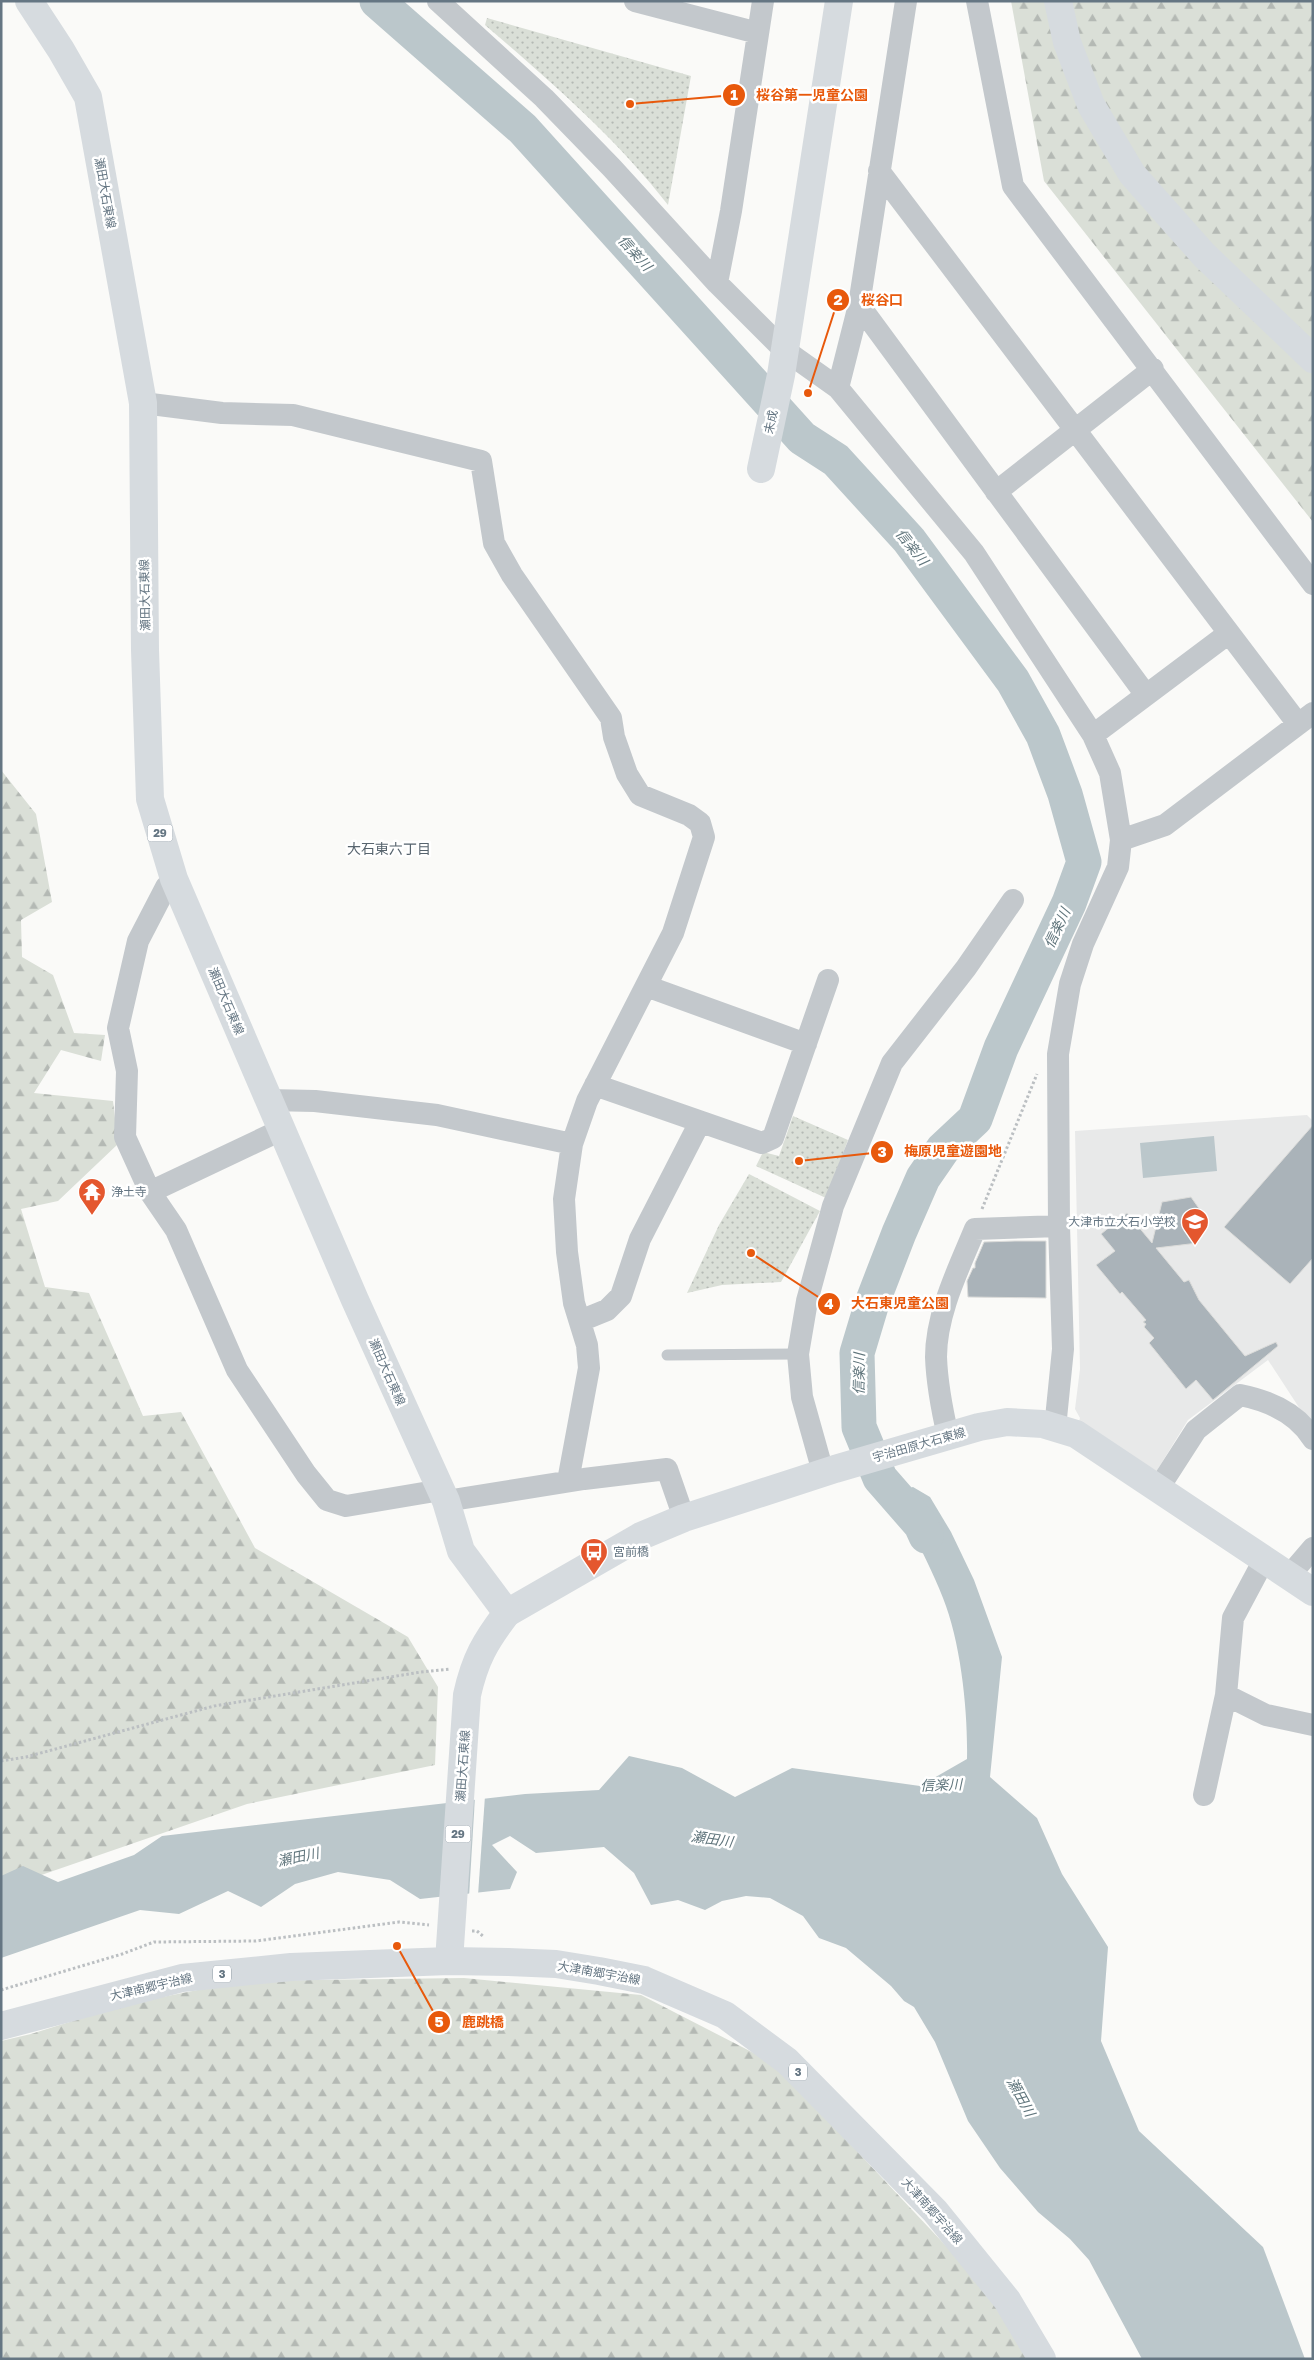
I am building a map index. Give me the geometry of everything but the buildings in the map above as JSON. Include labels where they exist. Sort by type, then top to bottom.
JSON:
[{"type":"main road","name":"瀬田大石東線","points":[[29,1],[61,50],[88,97],[143,403],[145,650],[150,799],[174,879],[355,1300],[443,1496],[461,1551],[507,1613],[490,1636],[473,1667],[467,1695],[455,1946]]},
{"type":"main road","name":"未成","points":[[761,469],[782,362],[839,1]]},
{"type":"main road","points":[[1058,1],[1067,42],[1091,106],[1132,174],[1204,255],[1313,358]]},
{"type":"main road","name":"宇治田原大石東線","points":[[507,1613],[641,1536],[684,1518],[829,1470],[941,1438],[1007,1422],[1043,1424],[1076,1434],[1313,1592]]},
{"type":"main road","name":"大津南郷宇治線","points":[[1,2026],[182,1978],[291,1967],[455,1946],[599,1970],[644,1980],[725,2015],[787,2061],[935,2211],[1007,2300],[1042,2359]]},
{"type":"street","points":[[438,1],[544,98],[612,168],[717,282],[782,362],[838,388],[974,553],[1093,735],[1110,773],[1121,840],[1118,867],[1083,944],[1070,984],[1058,1054],[1059,1226],[1063,1349],[1055,1428]]},
{"type":"street","points":[[635,1],[758,33]]},
{"type":"street","points":[[717,282],[731,211],[763,1]]},
{"type":"street","points":[[838,388],[859,305],[906,1]]},
{"type":"street","points":[[977,1],[1013,186],[1153,369],[1313,584]]},
{"type":"street","points":[[879,171],[1229,633],[1306,718],[1165,825],[1121,840]]},
{"type":"street","points":[[859,305],[1146,695]]},
{"type":"street","points":[[996,492],[1153,369]]},
{"type":"street","points":[[143,403],[222,412],[293,415],[481,461],[494,543],[512,576],[611,718],[614,737],[627,774],[640,795],[689,815],[700,824],[704,837],[673,933],[587,1101],[572,1144],[564,1199],[567,1252],[574,1303],[587,1345],[589,1368],[568,1481]]},
{"type":"street","points":[[1093,735],[1229,633]]},
{"type":"street","points":[[174,879],[166,887],[138,940],[118,1028],[127,1071],[125,1138],[150,1192],[176,1230],[237,1370],[306,1474],[327,1500],[346,1506],[667,1469],[684,1518]]},
{"type":"street","points":[[829,1470],[802,1397],[798,1354],[807,1301],[833,1206],[892,1063],[966,968],[1013,900]]},
{"type":"street","points":[[595,1085],[762,1144],[774,1138],[828,980]]},
{"type":"street","points":[[646,986],[806,1044]]},
{"type":"street","points":[[268,1100],[316,1101],[437,1114],[572,1144]]},
{"type":"street","points":[[580,1321],[606,1310],[621,1296],[640,1239],[700,1122]]},
{"type":"street","points":[[150,1192],[281,1130]]},
{"type":"street","points":[[941,1438],[936,1355],[940,1326],[974,1229],[1059,1226]]},
{"type":"street","points":[[1158,1489],[1196,1430],[1240,1395],[1266,1400],[1304,1424],[1313,1439]]},
{"type":"street","points":[[1289,1576],[1313,1548]]},
{"type":"street","points":[[1204,1795],[1226,1695],[1233,1618],[1264,1560]]},
{"type":"street","points":[[1226,1695],[1266,1715],[1313,1725]]},
{"type":"lane","points":[[667,1356],[798,1354]]},
{"type":"path","points":[[974,1229],[1038,1072],[1058,1054]]},
{"type":"path","points":[[1,1761],[214,1706],[421,1672],[473,1667]]},
{"type":"path","points":[[1,1990],[122,1954],[154,1942],[256,1942],[399,1922],[430,1926]]},
{"type":"path","points":[[455,1946],[477,1931]]},
{"type":"shaded area","name":"大津市立大石小学校","points":[[1307,1115],[1313,1121],[1313,1429],[1268,1360],[1188,1420],[1156,1472],[1078,1425],[1080,1418],[1075,1409],[1080,1369],[1075,1131]]},
{"type":"green space","points":[[1011,1],[1313,1],[1313,522],[1044,181]]},
{"type":"green space","points":[[487,18],[691,76],[668,205],[627,156],[604,133],[558,89],[485,25]]},
{"type":"green space","points":[[1,770],[36,814],[52,902],[21,920],[22,957],[53,975],[74,1033],[105,1035],[101,1061],[61,1050],[34,1093],[113,1101],[118,1144],[58,1201],[21,1209],[45,1287],[89,1293],[143,1416],[181,1412],[255,1548],[408,1637],[438,1687],[435,1765],[247,1804],[24,1881],[1,1891]]},
{"type":"green space","points":[[793,1116],[848,1140],[826,1198],[756,1166],[763,1152],[779,1156]]},
{"type":"green space","points":[[749,1174],[820,1211],[781,1282],[722,1285],[687,1293],[719,1225]]},
{"type":"green space","points":[[464,1978],[641,1995],[775,2064],[994,2297],[1030,2359],[1,2359],[1,2041],[31,2034],[127,2004],[243,1981]]},
{"type":"water","points":[[1214,1136],[1217,1171],[1143,1178],[1140,1143]]},
{"type":"water","name":"瀬田川","points":[[913,1487],[930,1497],[951,1532],[974,1580],[1002,1657],[990,1777],[1037,1818],[1062,1874],[1108,1947],[1101,2041],[1139,2131],[1263,2247],[1305,2359],[1142,2359],[1089,2260],[1070,2239],[1038,2212],[1000,2168],[968,2121],[935,2042],[914,2007],[904,2001],[891,1986],[846,1948],[819,1938],[803,1916],[770,1898],[746,1896],[722,1901],[705,1910],[678,1900],[651,1905],[634,1873],[604,1847],[536,1853],[510,1836],[492,1845],[517,1872],[510,1889],[420,1899],[390,1880],[338,1872],[295,1884],[261,1907],[228,1891],[179,1914],[140,1910],[1,1958],[1,1876],[23,1866],[58,1882],[134,1855],[162,1836],[525,1794],[599,1790],[629,1756],[682,1768],[735,1797],[792,1768],[920,1786],[967,1759],[967,1740],[965,1699],[959,1656],[949,1616],[943,1598],[894,1492]]},
{"type":"pier","points":[[485,1796],[478,1895],[469,1897],[475,1797]]},
{"type":"waterway","name":"信楽川","points":[[377,1],[523,129],[802,438],[836,460],[909,540],[1013,681],[1043,735],[1065,794],[1084,862],[1069,903],[1001,1048],[975,1119],[943,1149],[923,1178],[872,1303],[857,1353],[859,1427],[880,1478],[921,1525],[926,1536]]},
{"type":"place","name":"桜谷第一児童公園","points":[[630,104]]},
{"type":"place","name":"桜谷口","points":[[808,393]]},
{"type":"place","name":"梅原児童遊園地","points":[[799,1161]]},
{"type":"place","name":"浄土寺","points":[[92,1216]]},
{"type":"place","name":"大津市立大石小学校","points":[[1195,1246]]},
{"type":"place","name":"大石東児童公園","points":[[751,1253]]},
{"type":"place","name":"宮前橋","points":[[594,1576]]},
{"type":"place","name":"鹿跳橋","points":[[397,1946]]},
{"type":"district","name":"大石東六丁目","points":[[389,849]]}]
